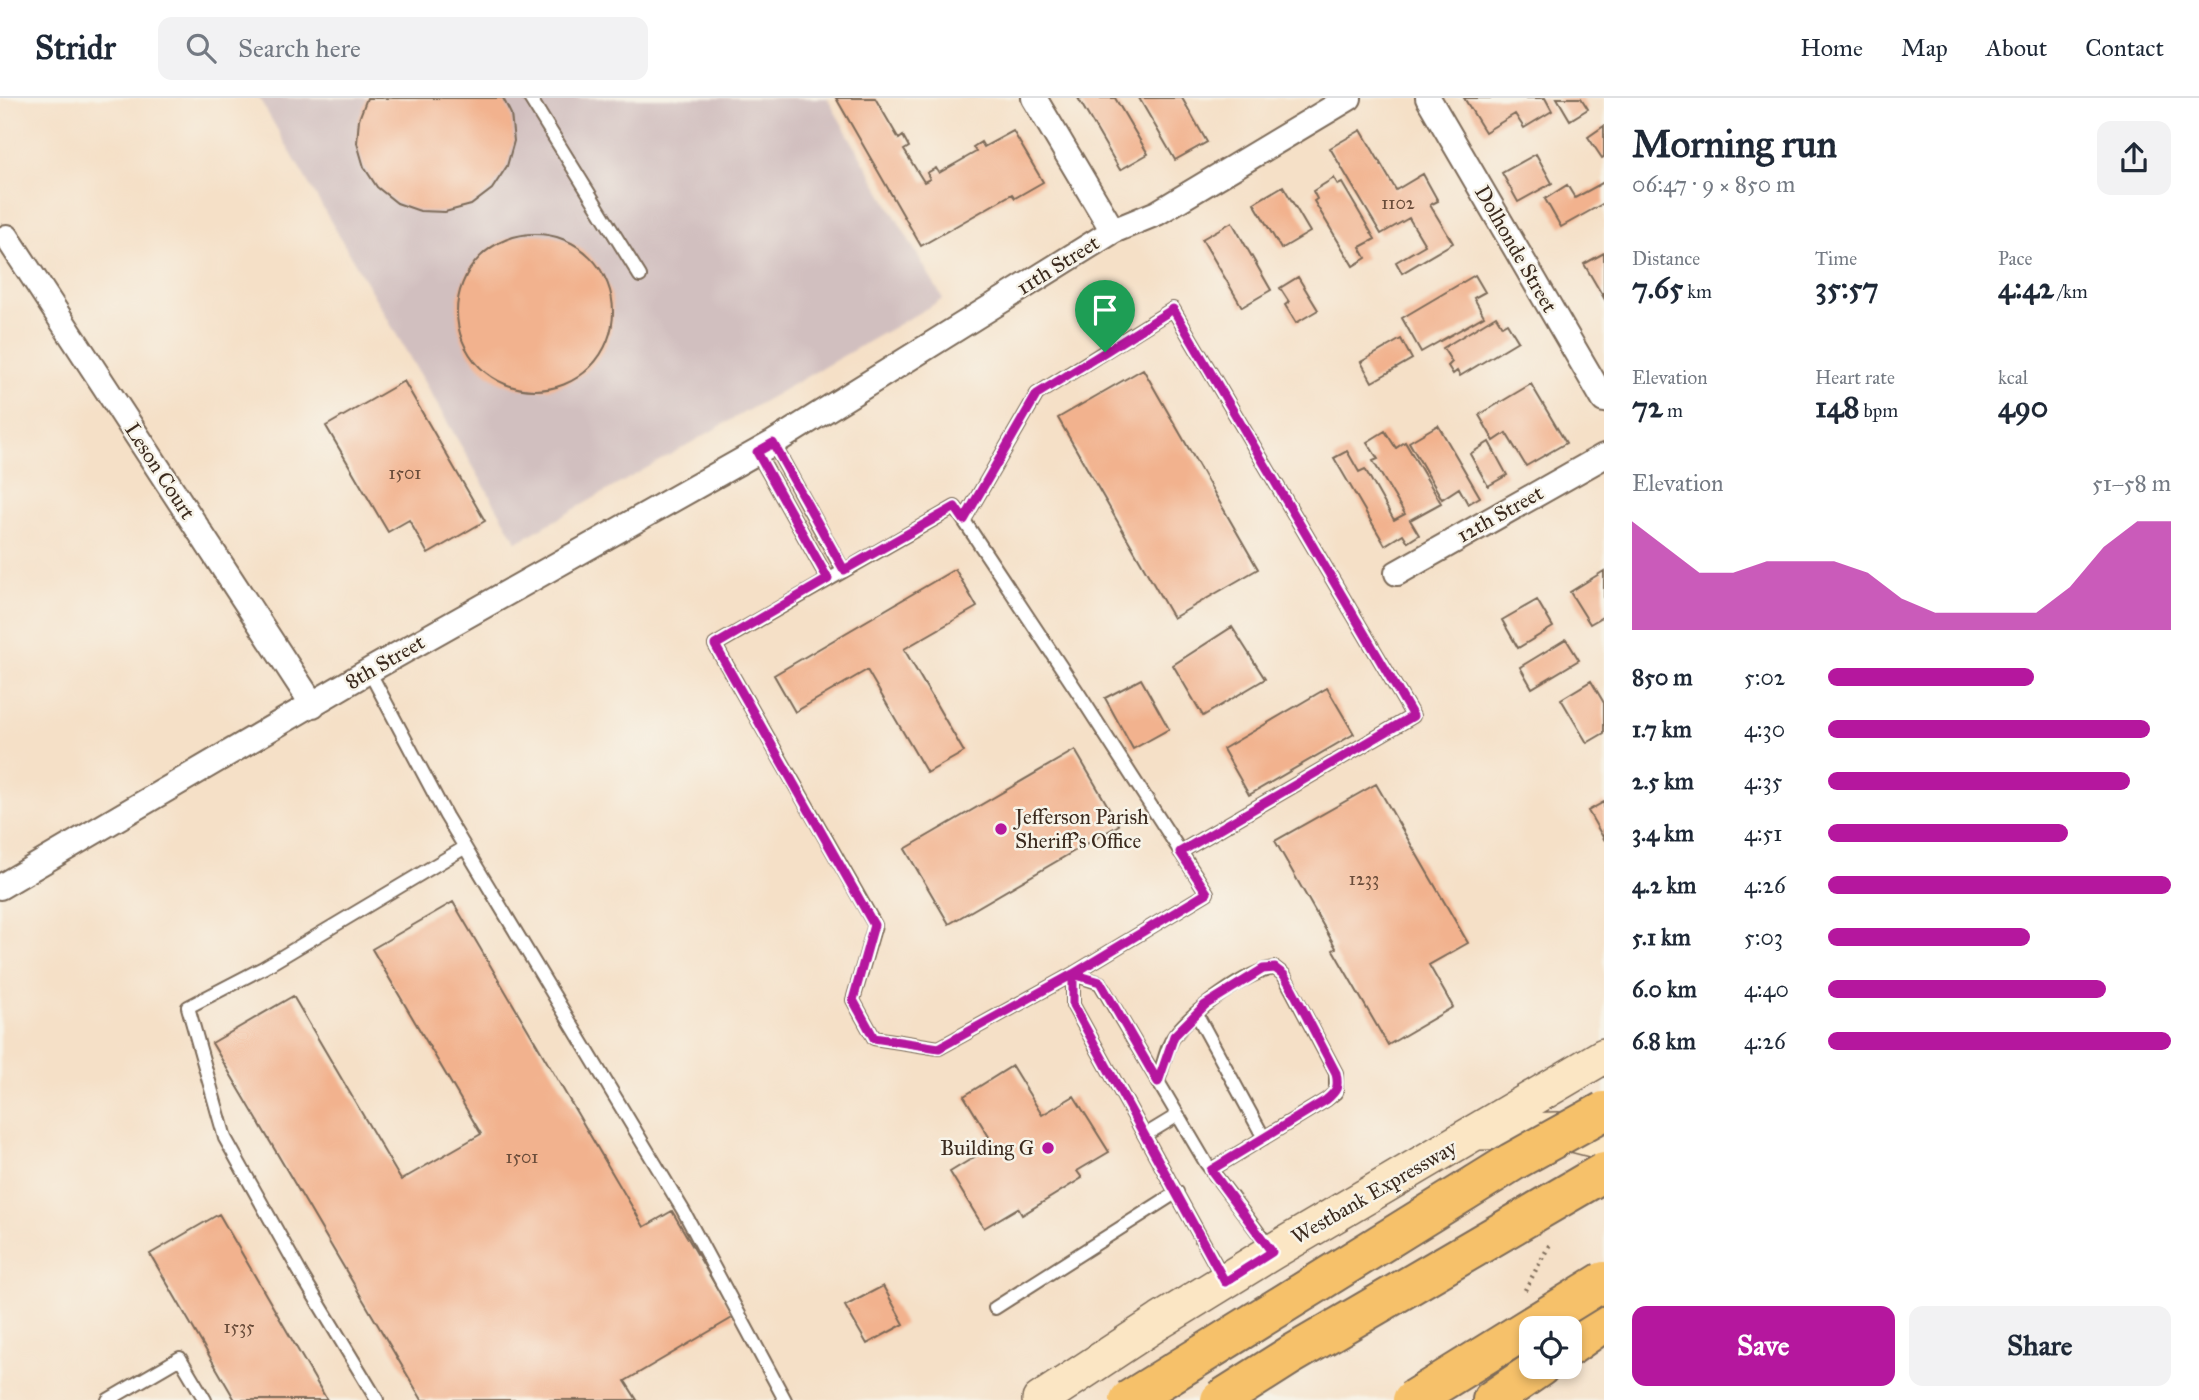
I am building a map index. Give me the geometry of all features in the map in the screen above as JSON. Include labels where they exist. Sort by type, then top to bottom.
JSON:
[{"type":"highway","points":[[1129,1400],[1512,1162],[1604,1111]]},
{"type":"highway","points":[[1220,1400],[1291,1355],[1604,1172]]},
{"type":"highway","points":[[1412,1400],[1604,1281]]},
{"type":"highway","points":[[1582,1338],[1604,1322]]},
{"type":"highway","points":[[1492,1400],[1523,1379]]},
{"type":"main road","name":"Westbank Expressway","points":[[1040,1400],[1272,1252],[1604,1056]]},
{"type":"main road","points":[[1476,1132],[1558,1130],[1604,1142]]},
{"type":"street","points":[[1034,98],[1113,231]]},
{"type":"street","name":"11th Street","points":[[765,448],[1113,231],[1157,213],[1349,98]]},
{"type":"street","name":"Dolhonde Street","points":[[1428,98],[1604,400]]},
{"type":"street","name":"Leson Court","points":[[7,237],[313,705]]},
{"type":"street","name":"8th Street","points":[[0,887],[369,671],[765,448]]},
{"type":"street","name":"12th Street","points":[[1397,573],[1604,456]]},
{"type":"lane","points":[[530,98],[640,276]]},
{"type":"lane","points":[[964,520],[1037,394],[1173,309],[1413,716],[1180,852]]},
{"type":"lane","points":[[765,448],[844,570]]},
{"type":"lane","points":[[765,448],[828,579]]},
{"type":"lane","points":[[955,507],[964,520],[1207,893],[1073,974],[939,1048],[874,1038],[853,1000],[874,925],[715,645],[955,507]]},
{"type":"lane","points":[[369,671],[464,848],[683,1210],[785,1400]]},
{"type":"lane","points":[[377,1400],[301,1274],[225,1138],[188,1007],[263,968],[464,848]]},
{"type":"lane","points":[[1158,1082],[1174,1036],[1205,1005],[1263,969],[1275,968],[1284,975],[1336,1073],[1338,1087],[1326,1100],[1211,1170]]},
{"type":"lane","points":[[1073,974],[1100,982],[1211,1170],[1272,1252]]},
{"type":"lane","points":[[1073,974],[1073,1005],[1225,1282]]},
{"type":"lane","points":[[1196,1013],[1264,1138]]},
{"type":"lane","points":[[1145,1135],[1178,1115]]},
{"type":"lane","points":[[995,1308],[1177,1192]]},
{"type":"lane","points":[[108,1400],[180,1357],[205,1400]]},
{"type":"path","points":[[1519,1300],[1556,1233]]},
{"type":"shaded area","points":[[259,98],[827,98],[943,299],[517,542]]},
{"type":"building","points":[[367,98],[503,98],[511,114],[514,141],[507,166],[492,189],[471,205],[445,212],[420,211],[397,203],[377,187],[364,167],[357,143],[359,119]]},
{"type":"building","points":[[836,98],[875,98],[899,139],[903,136],[909,147],[904,150],[924,182],[930,179],[927,173],[936,168],[939,173],[976,152],[973,147],[981,142],[984,147],[1013,131],[1043,182],[1015,198],[1012,194],[921,246]]},
{"type":"building","points":[[1078,98],[1115,98],[1148,154],[1120,170]]},
{"type":"building","points":[[1139,98],[1182,98],[1207,142],[1175,160]]},
{"type":"building","points":[[1464,98],[1545,98],[1552,111],[1524,128],[1515,114],[1485,132]]},
{"type":"building","points":[[1557,98],[1581,98],[1588,109],[1570,120]]},
{"type":"building","points":[[1604,126],[1604,157],[1602,158],[1588,137]]},
{"type":"building","points":[[1361,130],[1396,190],[1423,174],[1438,201],[1430,205],[1453,243],[1402,273],[1396,262],[1425,245],[1409,218],[1381,234],[1330,148]]},
{"type":"building","points":[[1536,154],[1552,183],[1518,202],[1502,173]]},
{"type":"building","points":[[1334,178],[1338,185],[1342,183],[1375,239],[1360,247],[1366,258],[1353,266],[1314,201],[1317,199],[1313,191]]},
{"type":"building","points":[[1604,182],[1604,203],[1561,227],[1545,199],[1567,185],[1575,198]]},
{"type":"building","points":[[1283,186],[1310,232],[1281,249],[1254,203]]},
{"type":"building","points":[[1232,222],[1271,290],[1242,307],[1202,239]]},
{"type":"building","points":[[535,234],[565,240],[590,257],[607,282],[613,312],[607,342],[590,367],[565,384],[535,390],[505,384],[480,367],[463,342],[457,312],[463,282],[480,257],[505,240]]},
{"type":"building","points":[[1604,253],[1604,298],[1584,264]]},
{"type":"building","points":[[1475,275],[1485,292],[1474,298],[1484,316],[1421,352],[1402,318]]},
{"type":"building","points":[[1298,277],[1318,310],[1296,323],[1285,305],[1289,302],[1280,288]]},
{"type":"building","points":[[1496,316],[1502,326],[1507,323],[1518,341],[1460,376],[1457,371],[1453,374],[1448,366],[1452,362],[1443,348]]},
{"type":"building","points":[[1401,339],[1412,359],[1372,382],[1361,362]]},
{"type":"building","points":[[1143,369],[1258,569],[1173,618],[1058,418]]},
{"type":"building","points":[[404,381],[485,521],[428,554],[409,520],[388,532],[326,426]]},
{"type":"building","points":[[1531,384],[1566,443],[1526,466],[1506,433],[1494,441],[1479,415]]},
{"type":"building","points":[[1438,425],[1480,497],[1468,504],[1459,488],[1442,499],[1409,442]]},
{"type":"building","points":[[1385,431],[1396,448],[1405,442],[1441,503],[1410,520],[1419,535],[1408,542],[1403,534],[1385,545],[1334,458],[1347,451],[1359,472],[1365,469],[1394,520],[1405,514],[1373,461],[1378,459],[1367,442]]},
{"type":"building","points":[[1489,442],[1507,475],[1488,486],[1470,454]]},
{"type":"building","points":[[955,569],[977,607],[904,649],[964,752],[927,773],[867,670],[795,712],[774,675]]},
{"type":"building","points":[[1604,571],[1604,616],[1590,624],[1570,592]]},
{"type":"building","points":[[1537,600],[1553,627],[1518,648],[1502,620]]},
{"type":"building","points":[[1232,627],[1265,679],[1203,716],[1173,665]]},
{"type":"building","points":[[1566,639],[1579,660],[1532,688],[1520,667]]},
{"type":"building","points":[[1141,679],[1169,729],[1133,749],[1105,698]]},
{"type":"building","points":[[1591,681],[1604,703],[1604,733],[1587,743],[1561,699]]},
{"type":"building","points":[[1327,688],[1354,734],[1249,795],[1223,749]]},
{"type":"building","points":[[1075,750],[1119,825],[949,924],[905,849]]},
{"type":"building","points":[[1376,784],[1468,943],[1429,965],[1453,1007],[1388,1045],[1275,841]]},
{"type":"building","points":[[1604,802],[1604,839],[1588,811]]},
{"type":"building","points":[[453,902],[644,1227],[672,1211],[734,1317],[625,1381],[637,1400],[422,1400],[212,1043],[293,996],[401,1180],[481,1134],[372,949]]},
{"type":"building","name":"Building G","points":[[1012,1066],[1042,1115],[1074,1096],[1109,1152],[1077,1171],[1082,1178],[1022,1215],[1018,1208],[984,1228],[950,1172],[994,1145],[964,1096]]},
{"type":"building","points":[[219,1214],[327,1400],[235,1400],[150,1254]]},
{"type":"building","points":[[883,1286],[904,1324],[867,1344],[845,1306]]},
{"type":"place","name":"Jefferson Parish Sheriff's Office","points":[[1001,829]]},
{"type":"place","name":"Building G","points":[[1048,1148]]},
{"type":"route","points":[[1105,352],[1037,394],[964,520],[955,507],[844,570],[773,443],[757,452],[828,579],[715,645],[874,925],[853,1000],[874,1038],[939,1048],[1073,974],[1073,1005],[1225,1282],[1272,1252],[1211,1170],[1326,1100],[1338,1087],[1336,1073],[1290,985],[1284,975],[1275,968],[1263,969],[1205,1005],[1174,1036],[1158,1082],[1100,982],[1073,974],[1207,893],[1180,852],[1413,716],[1173,309],[1105,352]]}]
